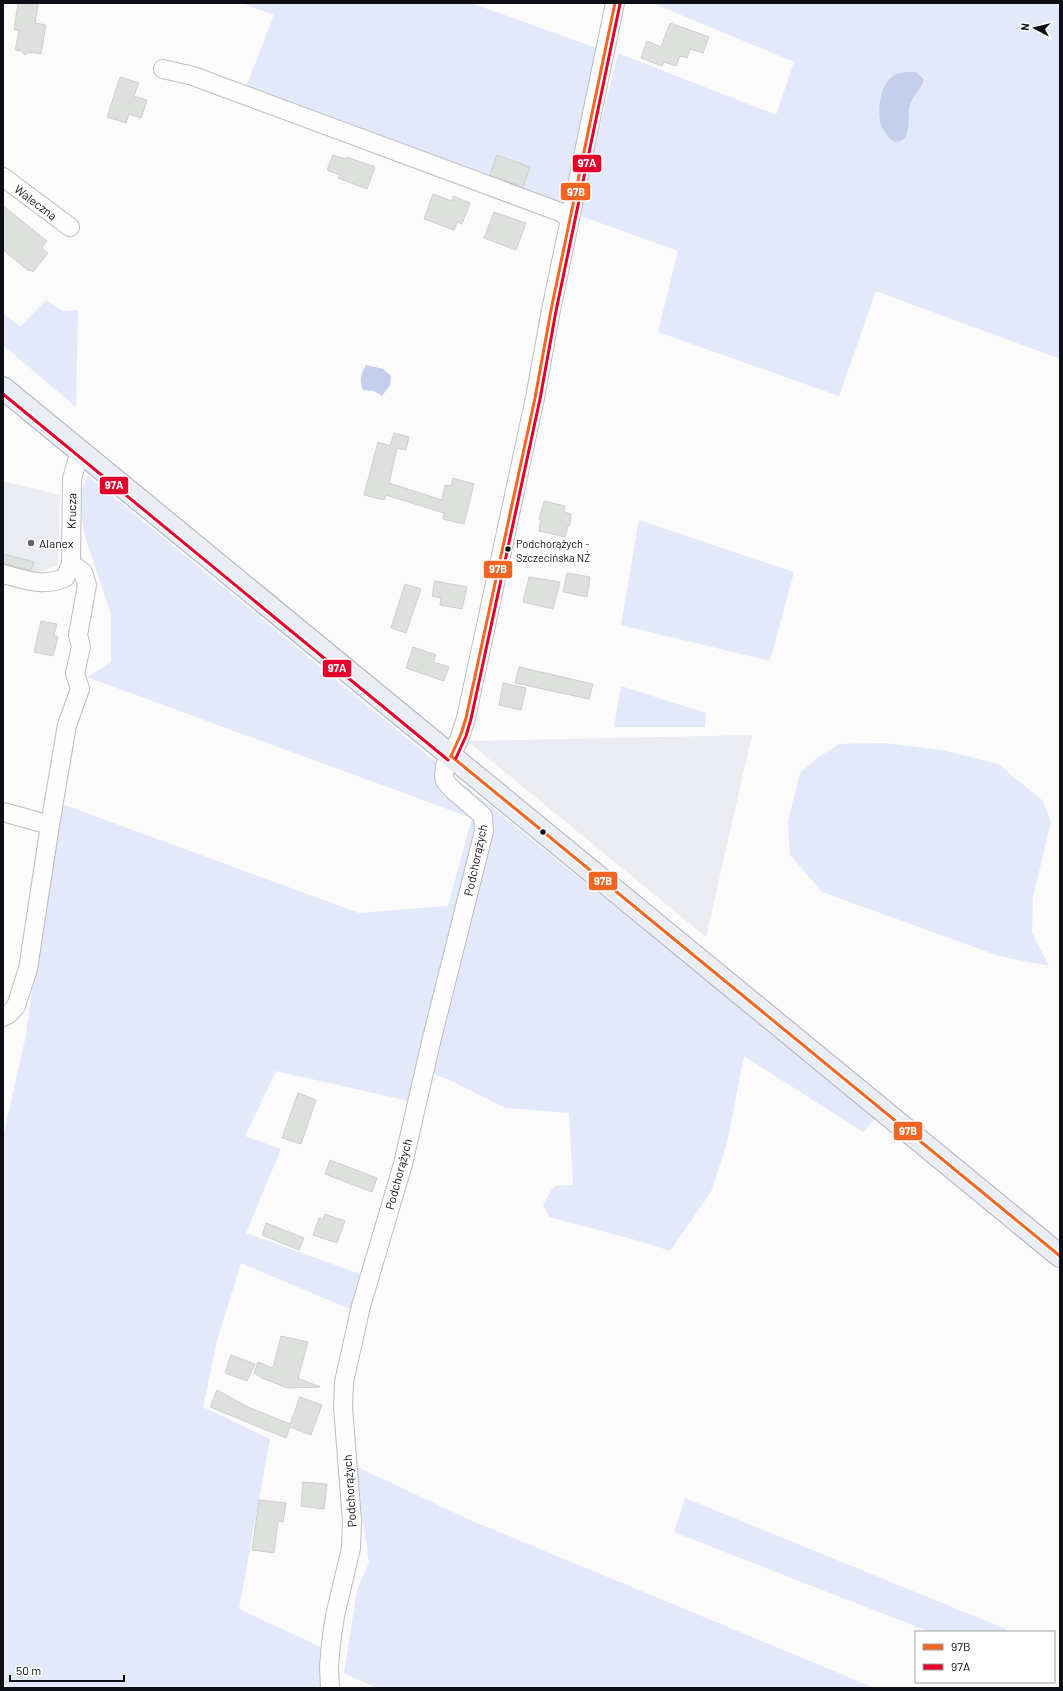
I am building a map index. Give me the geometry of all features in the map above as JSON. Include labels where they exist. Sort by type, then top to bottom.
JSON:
[{"type":"main road","points":[[3,388],[1060,1256]]},
{"type":"street","name":"Podchorążych","points":[[330,1688],[329,1666],[332,1636],[351,1548],[352,1521],[343,1407],[344,1382],[360,1306],[402,1164],[484,831],[483,816],[452,790],[445,781],[444,770],[462,734],[466,718],[535,398],[570,219],[615,3]]},
{"type":"street","points":[[164,69],[208,81],[560,212],[570,219]]},
{"type":"street","name":"Waleczna","points":[[3,177],[70,227]]},
{"type":"street","name":"Krucza","points":[[70,564],[72,480],[81,452]]},
{"type":"street","points":[[3,574],[36,583],[53,583],[65,578],[70,564],[82,572],[87,585],[78,635],[81,647],[75,673],[80,688],[67,725],[28,969],[20,998],[16,1006],[6,1016]]},
{"type":"street","points":[[3,812],[50,825]]},
{"type":"shaded area","points":[[242,3],[471,3],[599,49],[568,195],[563,200],[554,202],[246,87],[274,15]]},
{"type":"shaded area","points":[[652,3],[1060,3],[1060,359],[876,291],[839,396],[658,332],[678,251],[578,215],[618,53],[776,115],[794,62]]},
{"type":"shaded area","points":[[905,72],[915,72],[924,79],[921,87],[910,104],[906,136],[901,141],[896,142],[889,138],[881,126],[879,112],[882,92],[885,85],[894,75]]},
{"type":"shaded area","points":[[46,300],[63,311],[78,310],[76,407],[3,345],[3,313],[20,327]]},
{"type":"shaded area","points":[[366,365],[383,369],[391,376],[390,385],[382,396],[374,391],[363,390],[361,377]]},
{"type":"shaded area","points":[[88,476],[476,795],[877,1117],[863,1132],[744,1056],[727,1143],[711,1192],[670,1251],[643,1242],[549,1217],[543,1205],[554,1186],[573,1185],[569,1113],[505,1108],[449,1080],[428,1072],[409,1101],[276,1071],[245,1136],[281,1149],[246,1233],[360,1274],[352,1310],[241,1263],[217,1341],[203,1407],[270,1439],[239,1609],[325,1649],[330,1688],[11,1688],[3,1684],[3,1137],[26,1035],[47,878],[62,804],[359,913],[448,906],[472,818],[87,677],[111,662],[111,614],[84,533],[79,494]]},
{"type":"shaded area","name":"Alanex","points":[[3,481],[60,495],[58,566],[31,574],[3,567]]},
{"type":"shaded area","points":[[639,520],[794,572],[770,661],[621,625]]},
{"type":"shaded area","points":[[621,686],[706,713],[705,727],[614,727]]},
{"type":"shaded area","points":[[752,735],[706,937],[467,741]]},
{"type":"shaded area","points":[[884,743],[942,750],[998,764],[1043,801],[1051,822],[1033,897],[1032,933],[1049,966],[999,956],[822,892],[790,855],[788,821],[800,773],[817,758],[839,744]]},
{"type":"shaded area","points":[[355,1466],[470,1520],[875,1688],[377,1688],[344,1673],[357,1590],[369,1563]]},
{"type":"shaded area","points":[[685,1498],[1006,1629],[1005,1631],[927,1631],[674,1532]]},
{"type":"building","points":[[18,3],[38,3],[35,23],[46,25],[41,54],[29,52],[25,55],[22,51],[15,50],[19,31],[14,29]]},
{"type":"building","points":[[670,23],[709,37],[703,53],[690,49],[687,58],[680,56],[676,66],[664,62],[662,66],[641,58],[647,41],[661,47]]},
{"type":"building","points":[[120,77],[139,83],[134,96],[147,100],[141,118],[129,114],[126,123],[107,117]]},
{"type":"building","points":[[333,155],[346,159],[347,157],[375,167],[367,189],[338,178],[340,175],[327,170]]},
{"type":"building","points":[[497,155],[530,167],[523,187],[490,175]]},
{"type":"building","points":[[433,194],[452,201],[453,196],[470,203],[462,224],[457,222],[454,230],[424,219]]},
{"type":"building","points":[[3,206],[47,241],[42,248],[48,253],[33,272],[30,270],[29,271],[3,250]]},
{"type":"building","points":[[494,212],[526,223],[516,250],[484,238]]},
{"type":"building","points":[[394,433],[409,437],[406,450],[397,448],[389,483],[442,500],[445,485],[451,486],[453,478],[474,484],[464,524],[443,519],[444,513],[386,495],[384,500],[364,495],[378,442],[390,446]]},
{"type":"building","points":[[544,501],[565,506],[564,512],[571,514],[570,525],[568,526],[565,537],[539,531],[541,520],[539,519]]},
{"type":"building","points":[[3,554],[34,562],[31,570],[3,564]]},
{"type":"building","points":[[567,573],[590,577],[587,597],[563,592]]},
{"type":"building","points":[[529,577],[560,582],[553,609],[523,602]]},
{"type":"building","points":[[435,581],[467,587],[462,609],[440,605],[441,598],[432,596]]},
{"type":"building","points":[[405,584],[421,589],[406,633],[391,628]]},
{"type":"building","points":[[41,621],[57,624],[54,635],[58,637],[53,656],[34,652]]},
{"type":"building","points":[[413,647],[436,655],[433,662],[449,667],[444,681],[406,668]]},
{"type":"building","points":[[519,667],[593,684],[589,699],[515,683]]},
{"type":"building","points":[[503,683],[526,688],[521,710],[499,705]]},
{"type":"building","points":[[298,1093],[316,1100],[301,1144],[282,1138]]},
{"type":"building","points":[[330,1160],[377,1178],[372,1192],[325,1174]]},
{"type":"building","points":[[325,1214],[345,1221],[337,1243],[313,1235],[319,1218],[323,1220]]},
{"type":"building","points":[[266,1223],[304,1238],[299,1250],[262,1235]]},
{"type":"building","points":[[281,1336],[308,1342],[298,1378],[320,1387],[287,1388],[262,1378],[254,1373],[258,1362],[273,1368]]},
{"type":"building","points":[[231,1355],[255,1364],[247,1381],[225,1373]]},
{"type":"building","points":[[217,1390],[248,1407],[290,1424],[300,1397],[322,1405],[311,1435],[290,1427],[286,1438],[210,1407]]},
{"type":"building","points":[[303,1482],[327,1484],[324,1509],[301,1506]]},
{"type":"building","points":[[259,1500],[286,1503],[283,1522],[278,1521],[274,1553],[252,1550]]},
{"type":"transit line","name":"97B","points":[[451,756],[461,734],[466,718],[535,398],[551,310],[615,3]]},
{"type":"transit line","name":"97A","points":[[456,758],[466,736],[471,719],[540,399],[556,311],[620,4]]},
{"type":"transit line","name":"97A","points":[[3,394],[448,760]]},
{"type":"transit line","name":"97B","points":[[451,756],[1060,1256]]},
{"type":"place","name":"Alanex","points":[[31,543]]},
{"type":"place","name":"Podchorążych - Szczecińska NŻ","points":[[508,549]]}]
